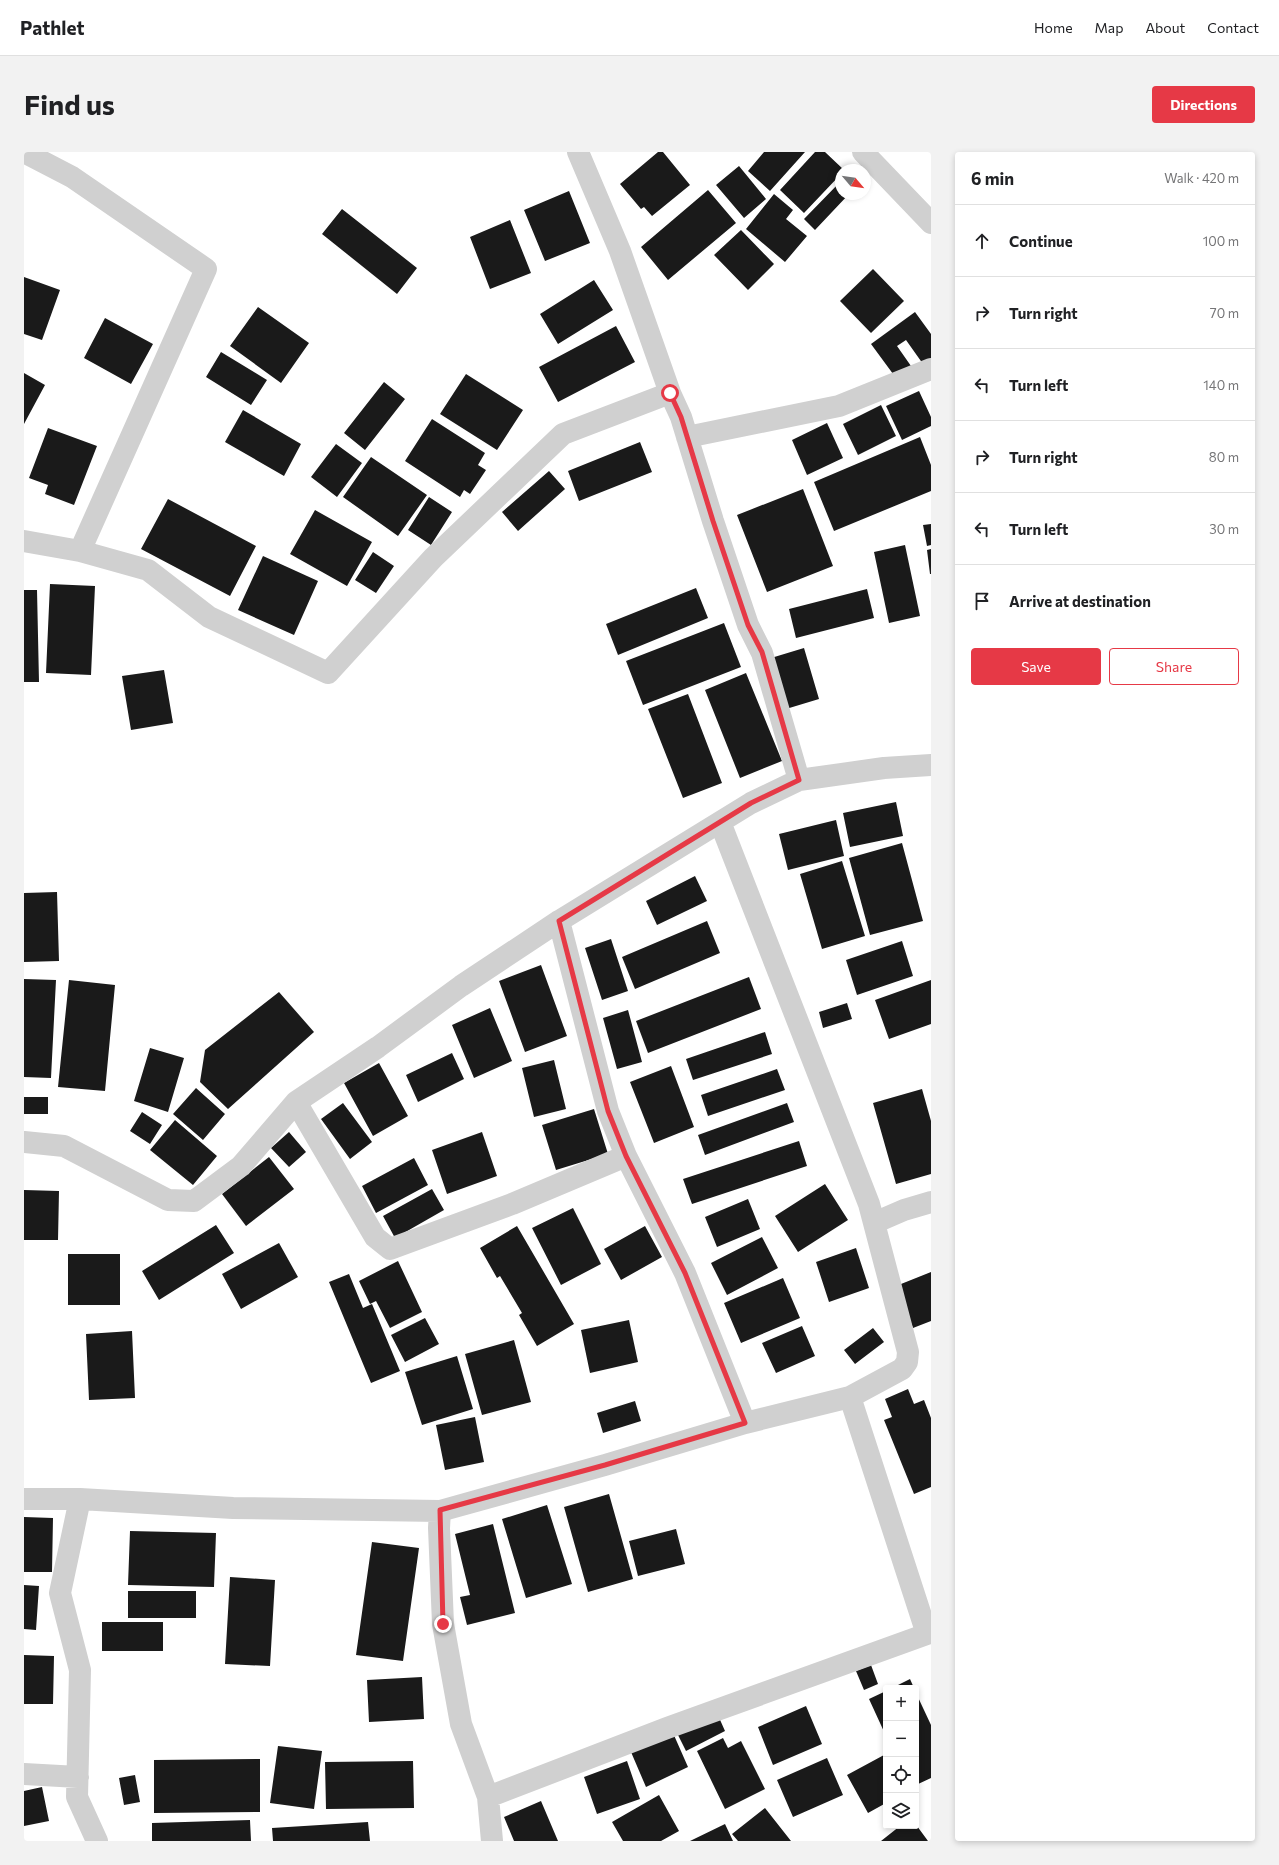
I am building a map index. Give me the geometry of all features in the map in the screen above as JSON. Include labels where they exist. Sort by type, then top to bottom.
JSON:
[{"type":"street","points":[[24,152],[72,177],[206,269],[80,551]]},
{"type":"street","points":[[578,152],[620,252],[670,393],[681,417],[713,521],[748,625],[762,652],[799,780]]},
{"type":"street","points":[[863,152],[931,223]]},
{"type":"street","points":[[687,437],[839,406],[931,369]]},
{"type":"street","points":[[24,541],[80,551],[148,570],[209,617],[328,673],[433,558],[563,434],[670,393]]},
{"type":"street","points":[[24,1142],[64,1146],[168,1200],[194,1201],[241,1166],[296,1102],[378,1047],[461,986],[559,921],[751,803],[799,780],[884,768],[931,765]]},
{"type":"street","points":[[24,1499],[80,1499],[233,1508],[440,1510],[605,1465],[745,1423],[850,1397],[902,1369],[907,1362],[908,1352],[869,1204],[720,822]]},
{"type":"street","points":[[559,921],[608,1111],[626,1156],[685,1273],[745,1423]]},
{"type":"street","points":[[296,1102],[375,1237],[390,1249],[512,1204],[626,1156]]},
{"type":"street","points":[[874,1223],[904,1210],[931,1202]]},
{"type":"street","points":[[488,1797],[667,1728],[929,1634],[850,1397]]},
{"type":"street","points":[[80,1499],[60,1594],[80,1670],[77,1797],[97,1841]]},
{"type":"street","points":[[440,1510],[443,1624],[461,1724],[488,1797],[492,1841]]},
{"type":"street","points":[[24,1774],[78,1777]]},
{"type":"building","points":[[658,152],[663,152],[690,185],[652,216],[644,207],[641,209],[620,184]]},
{"type":"building","points":[[764,152],[805,152],[770,191],[748,171]]},
{"type":"building","points":[[815,152],[825,152],[838,164],[835,164],[835,180],[804,213],[780,190]]},
{"type":"building","points":[[739,166],[766,199],[744,218],[716,185]]},
{"type":"building","points":[[835,187],[835,200],[843,200],[815,230],[804,219]]},
{"type":"building","points":[[708,190],[736,223],[668,280],[641,247]]},
{"type":"building","points":[[569,191],[590,243],[545,261],[524,210]]},
{"type":"building","points":[[774,194],[793,210],[786,219],[807,236],[785,262],[746,229]]},
{"type":"building","points":[[342,209],[417,268],[397,294],[322,234]]},
{"type":"building","points":[[510,220],[531,273],[490,289],[470,237]]},
{"type":"building","points":[[741,230],[774,264],[748,290],[714,255]]},
{"type":"building","points":[[873,269],[904,301],[871,333],[840,301]]},
{"type":"building","points":[[24,277],[60,290],[42,340],[24,334]]},
{"type":"building","points":[[594,280],[613,310],[558,344],[540,314]]},
{"type":"building","points":[[258,307],[309,343],[281,383],[230,346]]},
{"type":"building","points":[[915,312],[931,334],[931,358],[923,364],[906,340],[897,346],[911,366],[896,378],[871,344]]},
{"type":"building","points":[[105,318],[153,344],[131,384],[84,358]]},
{"type":"building","points":[[616,326],[635,362],[558,402],[539,367]]},
{"type":"building","points":[[221,352],[267,380],[251,405],[206,377]]},
{"type":"building","points":[[24,373],[45,385],[24,424]]},
{"type":"building","points":[[466,374],[523,410],[497,450],[440,414]]},
{"type":"building","points":[[384,382],[405,399],[365,450],[344,433]]},
{"type":"building","points":[[919,391],[931,417],[931,426],[902,440],[886,406]]},
{"type":"building","points":[[881,405],[896,436],[858,455],[843,424]]},
{"type":"building","points":[[243,410],[301,444],[284,476],[225,442]]},
{"type":"building","points":[[432,419],[485,453],[478,465],[486,470],[470,494],[464,490],[460,497],[405,461]]},
{"type":"building","points":[[827,423],[843,458],[807,475],[792,440]]},
{"type":"building","points":[[48,428],[97,446],[74,505],[45,494],[48,485],[29,478]]},
{"type":"building","points":[[920,437],[931,465],[931,491],[834,531],[814,482]]},
{"type":"building","points":[[640,442],[652,472],[579,501],[568,471]]},
{"type":"building","points":[[336,444],[362,463],[337,497],[311,477]]},
{"type":"building","points":[[371,457],[427,495],[398,536],[343,497]]},
{"type":"building","points":[[549,471],[565,489],[518,531],[502,512]]},
{"type":"building","points":[[803,489],[833,566],[767,592],[737,515]]},
{"type":"building","points":[[429,497],[452,512],[431,545],[408,530]]},
{"type":"building","points":[[168,499],[256,546],[230,596],[141,549]]},
{"type":"building","points":[[315,510],[372,542],[347,586],[290,554]]},
{"type":"building","points":[[931,524],[931,545],[927,546],[923,525]]},
{"type":"building","points":[[905,545],[920,616],[889,623],[874,552]]},
{"type":"building","points":[[931,549],[931,574],[930,574],[927,550]]},
{"type":"building","points":[[373,552],[394,566],[376,593],[355,580]]},
{"type":"building","points":[[263,556],[318,581],[294,635],[238,610]]},
{"type":"building","points":[[50,584],[95,586],[91,675],[46,673]]},
{"type":"building","points":[[696,588],[708,618],[618,655],[606,624]]},
{"type":"building","points":[[867,589],[874,618],[796,638],[789,609]]},
{"type":"building","points":[[24,590],[37,590],[39,682],[24,682]]},
{"type":"building","points":[[724,623],[741,667],[643,705],[626,661]]},
{"type":"building","points":[[804,648],[819,699],[786,709],[771,658]]},
{"type":"building","points":[[164,670],[173,723],[131,730],[122,676]]},
{"type":"building","points":[[746,673],[782,761],[740,778],[705,690]]},
{"type":"building","points":[[688,694],[722,783],[683,798],[648,709]]},
{"type":"building","points":[[896,802],[903,836],[850,847],[843,813]]},
{"type":"building","points":[[836,820],[844,856],[788,870],[779,834]]},
{"type":"building","points":[[902,843],[923,921],[870,935],[849,858]]},
{"type":"building","points":[[842,861],[865,936],[822,949],[800,874]]},
{"type":"building","points":[[695,876],[707,901],[657,925],[646,901]]},
{"type":"building","points":[[57,892],[59,961],[24,962],[24,893]]},
{"type":"building","points":[[707,921],[720,953],[635,989],[622,957]]},
{"type":"building","points":[[611,939],[628,991],[602,1000],[585,948]]},
{"type":"building","points":[[902,941],[913,976],[857,995],[846,960]]},
{"type":"building","points":[[541,965],[567,1036],[525,1052],[499,981]]},
{"type":"building","points":[[749,977],[761,1009],[648,1053],[636,1021]]},
{"type":"building","points":[[24,979],[56,980],[51,1078],[24,1077]]},
{"type":"building","points":[[69,980],[115,985],[105,1091],[58,1087]]},
{"type":"building","points":[[931,980],[931,1024],[889,1039],[875,1000]]},
{"type":"building","points":[[279,992],[314,1032],[228,1109],[200,1082],[205,1050]]},
{"type":"building","points":[[847,1003],[852,1019],[823,1028],[819,1012]]},
{"type":"building","points":[[490,1008],[512,1061],[474,1078],[452,1025]]},
{"type":"building","points":[[628,1010],[642,1062],[617,1069],[603,1018]]},
{"type":"building","points":[[765,1032],[772,1054],[693,1080],[686,1059]]},
{"type":"building","points":[[150,1048],[184,1058],[168,1112],[134,1101]]},
{"type":"building","points":[[452,1053],[464,1079],[418,1102],[406,1075]]},
{"type":"building","points":[[554,1060],[566,1109],[534,1117],[522,1068]]},
{"type":"building","points":[[379,1063],[408,1116],[373,1136],[344,1083]]},
{"type":"building","points":[[671,1066],[694,1127],[654,1143],[630,1082]]},
{"type":"building","points":[[777,1069],[785,1090],[708,1116],[701,1095]]},
{"type":"building","points":[[196,1088],[225,1114],[203,1140],[173,1114]]},
{"type":"building","points":[[922,1089],[931,1121],[931,1174],[896,1184],[873,1103]]},
{"type":"building","points":[[24,1097],[48,1097],[48,1114],[24,1114]]},
{"type":"building","points":[[343,1103],[372,1142],[350,1159],[321,1119]]},
{"type":"building","points":[[787,1103],[794,1122],[705,1155],[698,1135]]},
{"type":"building","points":[[594,1109],[608,1154],[556,1170],[542,1125]]},
{"type":"building","points":[[142,1112],[162,1125],[150,1144],[130,1131]]},
{"type":"building","points":[[175,1120],[217,1156],[193,1185],[150,1150]]},
{"type":"building","points":[[289,1132],[306,1152],[289,1167],[271,1148]]},
{"type":"building","points":[[482,1132],[497,1176],[447,1194],[432,1150]]},
{"type":"building","points":[[799,1141],[807,1166],[692,1204],[683,1179]]},
{"type":"building","points":[[269,1157],[294,1189],[246,1226],[222,1194]]},
{"type":"building","points":[[414,1158],[428,1185],[376,1213],[362,1186]]},
{"type":"building","points":[[825,1184],[848,1220],[798,1252],[775,1216]]},
{"type":"building","points":[[432,1189],[444,1210],[395,1238],[383,1216]]},
{"type":"building","points":[[24,1190],[59,1191],[58,1240],[24,1240]]},
{"type":"building","points":[[748,1199],[760,1229],[717,1247],[705,1217]]},
{"type":"building","points":[[573,1208],[601,1264],[561,1285],[532,1228]]},
{"type":"building","points":[[216,1225],[234,1253],[159,1300],[142,1271]]},
{"type":"building","points":[[517,1226],[574,1324],[537,1346],[519,1315],[522,1313],[500,1276],[497,1278],[480,1248]]},
{"type":"building","points":[[645,1226],[662,1257],[621,1280],[604,1249]]},
{"type":"building","points":[[762,1237],[778,1268],[727,1295],[711,1263]]},
{"type":"building","points":[[279,1243],[298,1277],[241,1309],[222,1274]]},
{"type":"building","points":[[856,1248],[869,1288],[829,1302],[816,1262]]},
{"type":"building","points":[[68,1254],[120,1254],[120,1305],[68,1305]]},
{"type":"building","points":[[398,1261],[422,1312],[390,1328],[376,1301],[370,1304],[359,1281]]},
{"type":"building","points":[[931,1272],[931,1321],[913,1328],[896,1286]]},
{"type":"building","points":[[349,1274],[363,1308],[372,1304],[400,1371],[371,1383],[329,1282]]},
{"type":"building","points":[[783,1278],[800,1318],[741,1343],[724,1303]]},
{"type":"building","points":[[425,1318],[439,1344],[405,1362],[391,1335]]},
{"type":"building","points":[[629,1320],[638,1362],[590,1373],[581,1330]]},
{"type":"building","points":[[802,1326],[815,1356],[776,1373],[762,1343]]},
{"type":"building","points":[[873,1328],[884,1342],[855,1364],[844,1350]]},
{"type":"building","points":[[132,1331],[135,1398],[89,1400],[86,1334]]},
{"type":"building","points":[[514,1340],[531,1402],[482,1415],[465,1354]]},
{"type":"building","points":[[457,1356],[473,1409],[422,1425],[405,1372]]},
{"type":"building","points":[[908,1389],[914,1404],[924,1400],[931,1418],[931,1487],[914,1494],[884,1420],[892,1417],[885,1399]]},
{"type":"building","points":[[635,1401],[641,1421],[603,1433],[597,1413]]},
{"type":"building","points":[[475,1417],[484,1462],[445,1470],[436,1425]]},
{"type":"building","points":[[609,1494],[633,1579],[588,1592],[564,1507]]},
{"type":"building","points":[[547,1505],[572,1584],[526,1598],[502,1519]]},
{"type":"building","points":[[24,1517],[53,1518],[52,1572],[24,1572]]},
{"type":"building","points":[[493,1524],[515,1613],[467,1625],[460,1597],[470,1595],[455,1534]]},
{"type":"building","points":[[676,1529],[685,1564],[638,1576],[629,1541]]},
{"type":"building","points":[[130,1531],[216,1533],[214,1587],[128,1585]]},
{"type":"building","points":[[372,1542],[419,1548],[403,1661],[356,1655]]},
{"type":"building","points":[[230,1577],[275,1580],[270,1666],[225,1664]]},
{"type":"building","points":[[24,1585],[39,1586],[36,1630],[24,1629]]},
{"type":"building","points":[[128,1591],[196,1591],[196,1618],[128,1618]]},
{"type":"building","points":[[102,1622],[163,1622],[163,1651],[102,1651]]},
{"type":"building","points":[[24,1655],[54,1656],[53,1704],[24,1704]]},
{"type":"building","points":[[871,1665],[878,1684],[864,1690],[856,1671]]},
{"type":"building","points":[[422,1677],[424,1719],[369,1722],[367,1680]]},
{"type":"building","points":[[910,1679],[913,1685],[898,1685]]},
{"type":"building","points":[[883,1692],[883,1729],[869,1699]]},
{"type":"building","points":[[919,1699],[931,1725],[931,1778],[919,1784]]},
{"type":"building","points":[[806,1706],[822,1744],[773,1765],[758,1727]]},
{"type":"building","points":[[717,1713],[725,1731],[686,1751],[677,1733]]},
{"type":"building","points":[[673,1733],[688,1767],[646,1787],[631,1752]]},
{"type":"building","points":[[723,1738],[728,1748],[741,1741],[765,1789],[725,1809],[697,1751]]},
{"type":"building","points":[[278,1746],[322,1751],[314,1809],[270,1803]]},
{"type":"building","points":[[883,1756],[883,1805],[868,1813],[847,1775]]},
{"type":"building","points":[[827,1758],[843,1795],[793,1817],[777,1780]]},
{"type":"building","points":[[260,1759],[260,1812],[154,1813],[154,1760]]},
{"type":"building","points":[[413,1761],[414,1808],[326,1809],[325,1762]]},
{"type":"building","points":[[627,1761],[640,1799],[597,1814],[584,1777]]},
{"type":"building","points":[[135,1775],[140,1802],[124,1805],[119,1778]]},
{"type":"building","points":[[42,1787],[49,1821],[24,1826],[24,1791]]},
{"type":"building","points":[[659,1795],[679,1831],[661,1841],[623,1841],[612,1822]]},
{"type":"building","points":[[541,1801],[558,1841],[514,1841],[504,1817]]},
{"type":"building","points":[[765,1808],[791,1841],[738,1841],[732,1834]]},
{"type":"building","points":[[250,1820],[251,1841],[152,1841],[152,1823]]},
{"type":"building","points":[[368,1822],[370,1841],[273,1841],[272,1828]]},
{"type":"building","points":[[725,1824],[733,1841],[690,1841]]},
{"type":"building","points":[[896,1829],[919,1829],[928,1841],[881,1841]]},
{"type":"route","points":[[443,1624],[439,1528],[440,1510],[605,1465],[745,1423],[685,1273],[626,1156],[608,1111],[559,921],[751,803],[799,780],[762,652],[748,625],[713,521],[681,417],[670,393]]}]
